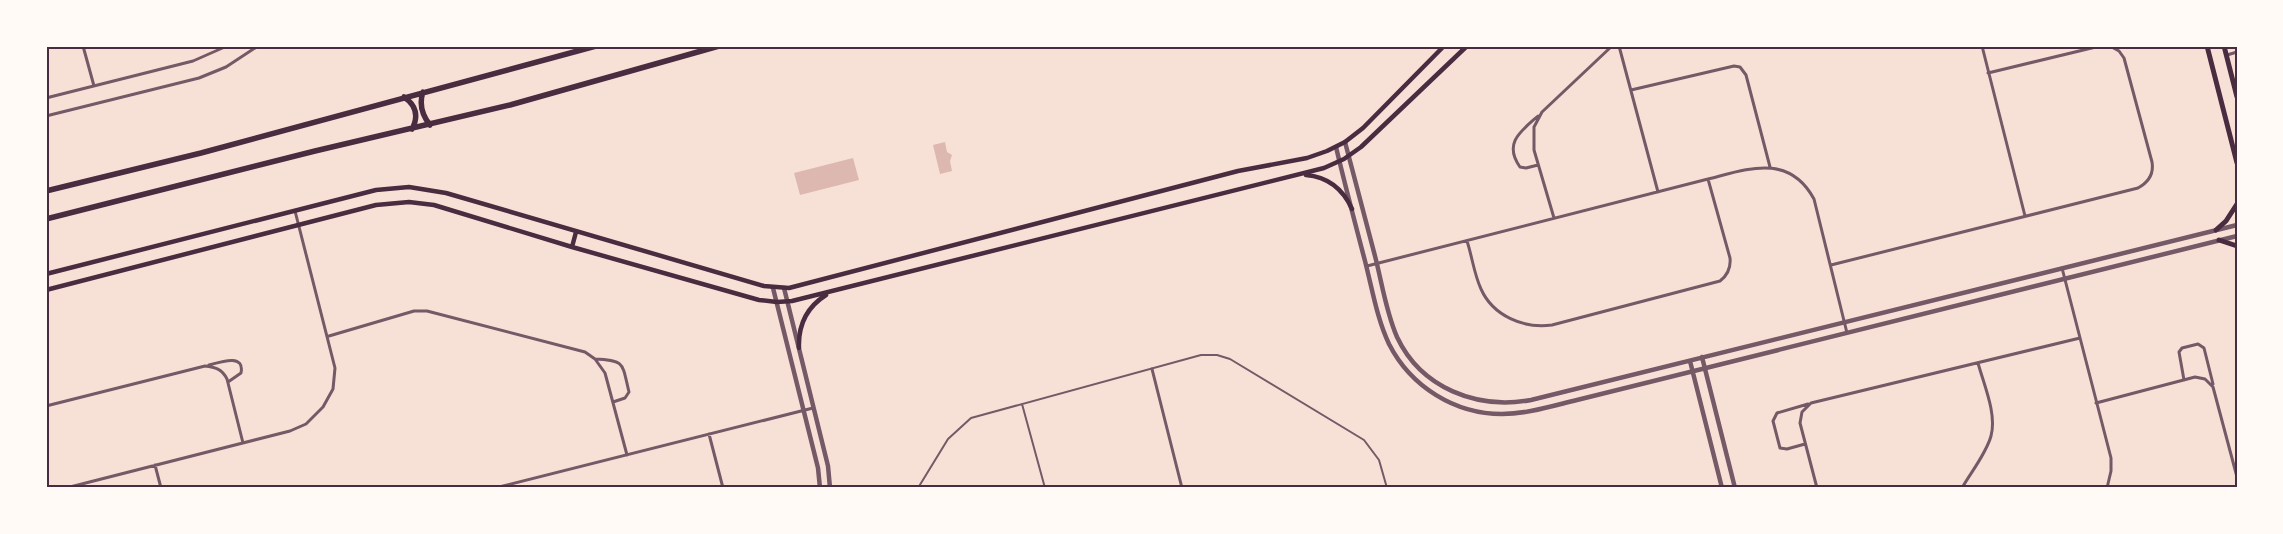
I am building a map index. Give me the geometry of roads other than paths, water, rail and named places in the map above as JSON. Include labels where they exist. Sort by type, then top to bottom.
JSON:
[{"type":"highway","points":[[46,191],[200,153],[596,46]]},
{"type":"highway","points":[[46,219],[315,151],[510,105],[719,46]]},
{"type":"highway","points":[[423,92],[422,112],[430,125]]},
{"type":"highway","points":[[404,98],[412,104],[416,114],[412,129]]},
{"type":"main road","points":[[46,274],[376,190],[418,188],[446,193],[773,288],[784,288],[1238,171],[1307,158],[1336,147],[1363,128],[1444,46]]},
{"type":"main road","points":[[46,290],[376,205],[416,202],[440,206],[572,247],[759,300],[787,302],[1324,168],[1349,156],[1366,142],[1467,46]]},
{"type":"main road","points":[[2208,46],[2237,163]]},
{"type":"main road","points":[[2225,46],[2237,96]]},
{"type":"main road","points":[[1300,175],[1322,178],[1335,186],[1345,196],[1352,209]]},
{"type":"main road","points":[[2216,230],[2231,216],[2237,204]]},
{"type":"main road","points":[[572,247],[576,232]]},
{"type":"main road","points":[[2219,240],[2237,246]]},
{"type":"main road","points":[[798,348],[799,333],[804,318],[813,305],[832,292]]},
{"type":"street","points":[[84,46],[94,86]]},
{"type":"street","points":[[46,98],[193,61],[227,46]]},
{"type":"street","points":[[46,116],[199,78],[226,67],[258,46]]},
{"type":"street","points":[[1538,165],[1526,168],[1520,167],[1513,144],[1516,136],[1612,46]]},
{"type":"street","points":[[1619,46],[1658,192]]},
{"type":"street","points":[[1982,46],[2025,216]]},
{"type":"street","points":[[1988,73],[2100,46]]},
{"type":"street","points":[[1831,265],[2138,188],[2151,177],[2152,162],[2124,58],[2119,51],[2110,46]]},
{"type":"street","points":[[2226,55],[2237,52]]},
{"type":"street","points":[[1631,90],[1734,66],[1740,67],[1746,74],[1770,167]]},
{"type":"street","points":[[1542,112],[1536,121],[1532,138],[1554,218]]},
{"type":"street","points":[[1345,142],[1394,328],[1409,356],[1421,371],[1438,384],[1469,398],[1489,402],[1521,402],[2237,225]]},
{"type":"street","points":[[1336,147],[1384,332],[1401,363],[1414,379],[1430,392],[1464,408],[1493,414],[1524,412],[1705,369],[2237,236]]},
{"type":"street","points":[[1367,266],[1708,179],[1754,168],[1770,167],[1790,174],[1802,182],[1816,205],[1847,334]]},
{"type":"street","points":[[1467,241],[1480,288],[1488,301],[1511,320],[1547,326],[1720,281],[1725,277],[1730,266],[1730,258],[1708,179]]},
{"type":"street","points":[[66,488],[296,429],[306,424],[320,412],[330,395],[335,375],[335,362],[295,211]]},
{"type":"street","points":[[2062,268],[2112,464],[2107,488]]},
{"type":"street","points":[[773,288],[818,468],[820,488]]},
{"type":"street","points":[[784,288],[828,466],[830,488]]},
{"type":"street","points":[[329,336],[414,311],[427,311],[579,350],[595,359],[605,373],[627,455]]},
{"type":"street","points":[[1805,444],[1787,449],[1780,448],[1773,419],[1777,413],[1811,403],[2080,338]]},
{"type":"street","points":[[2184,380],[2179,352],[2182,348],[2198,344],[2204,348],[2237,477]]},
{"type":"street","points":[[1702,357],[1735,488]]},
{"type":"street","points":[[595,359],[616,360],[622,367],[628,394],[624,398],[613,402]]},
{"type":"street","points":[[46,406],[205,366],[232,360],[239,362],[242,368],[241,373],[228,382]]},
{"type":"street","points":[[1690,360],[1722,488]]},
{"type":"street","points":[[1962,488],[1987,446],[1992,431],[1992,414],[1978,363]]},
{"type":"street","points":[[205,366],[220,370],[228,382],[243,443]]},
{"type":"street","points":[[1152,369],[1182,488]]},
{"type":"street","points":[[2096,403],[2184,380],[2202,378],[2209,381],[2213,388]]},
{"type":"street","points":[[1811,403],[1804,409],[1800,419],[1817,488]]},
{"type":"street","points":[[495,488],[813,408]]},
{"type":"street","points":[[709,434],[723,488]]},
{"type":"street","points":[[155,465],[161,488]]},
{"type":"lane","points":[[918,488],[948,439],[971,418],[1207,354],[1217,355],[1230,360],[1364,440],[1379,460],[1387,488]]},
{"type":"lane","points":[[1022,404],[1046,488]]}]
